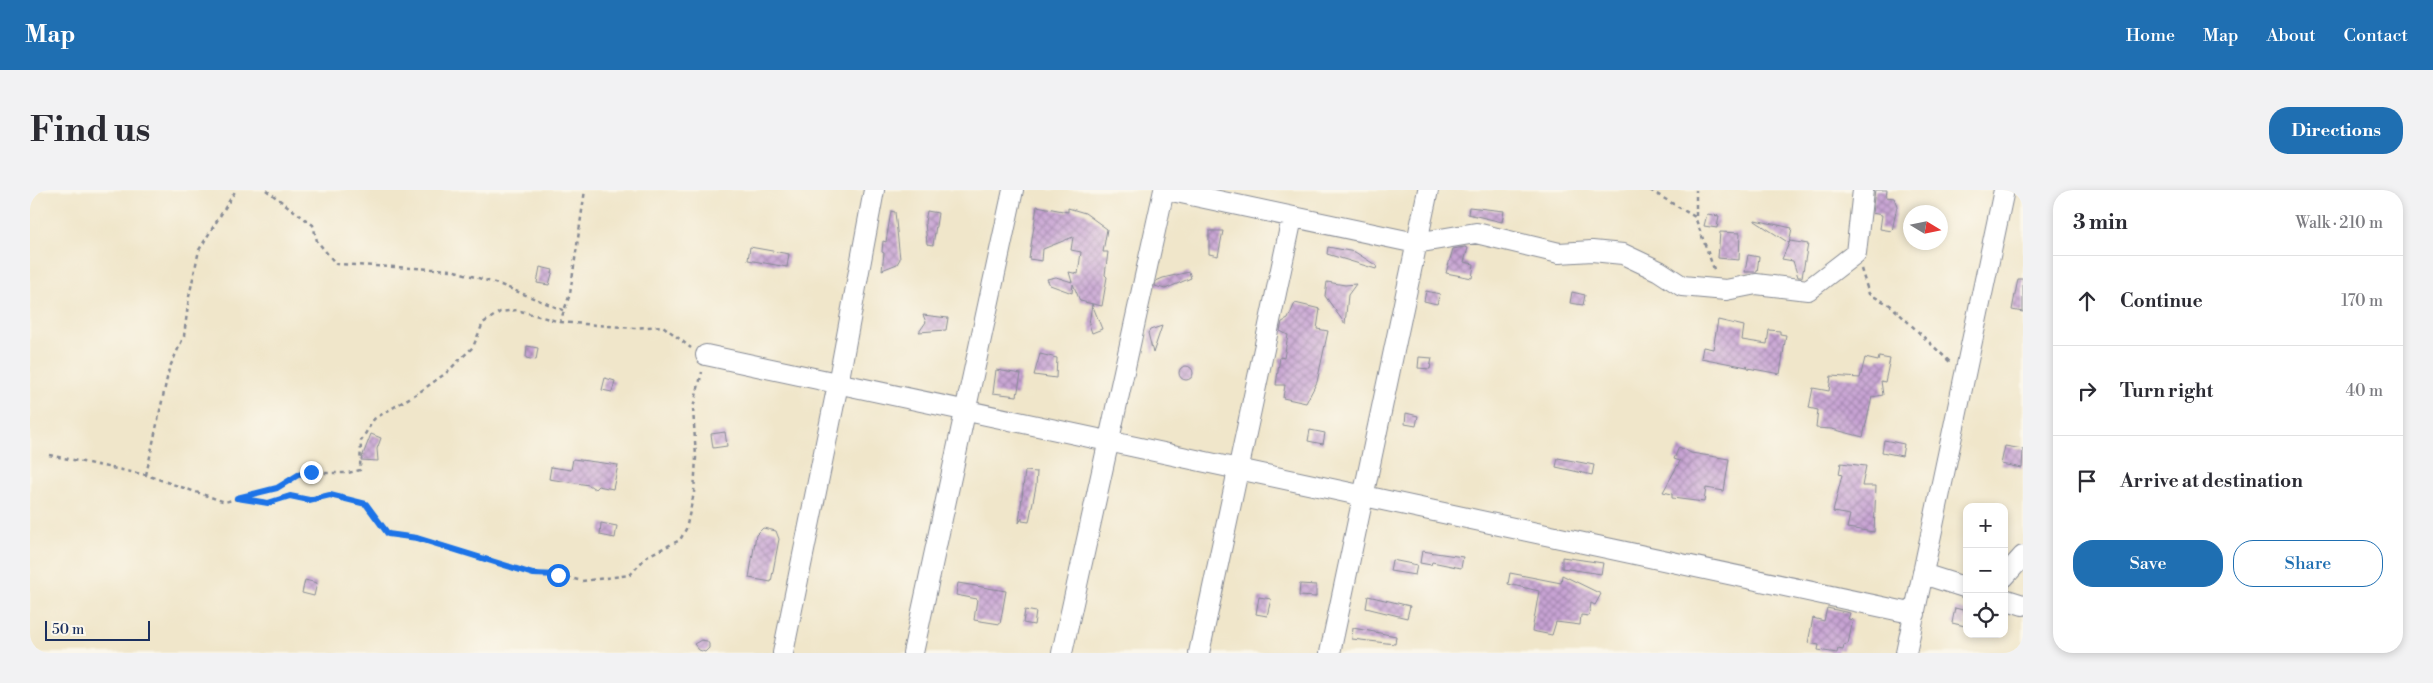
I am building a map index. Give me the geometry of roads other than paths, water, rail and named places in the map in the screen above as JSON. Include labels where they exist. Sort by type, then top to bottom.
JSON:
[{"type":"street","points":[[783,653],[838,384],[874,190]]},
{"type":"street","points":[[913,653],[1012,190]]},
{"type":"street","points":[[1062,653],[1165,190],[1416,243],[1476,233],[1559,253],[1592,251],[1622,254],[1658,271],[1682,286],[1726,290],[1756,284],[1808,290],[1856,253],[1863,190]]},
{"type":"street","points":[[1330,653],[1428,190]]},
{"type":"street","points":[[1906,653],[2004,190]]},
{"type":"street","points":[[1199,653],[1292,218]]},
{"type":"street","points":[[706,356],[1914,614]]},
{"type":"street","points":[[2008,573],[2023,556]]},
{"type":"street","points":[[1923,574],[1963,587]]},
{"type":"street","points":[[2008,601],[2023,605]]}]
